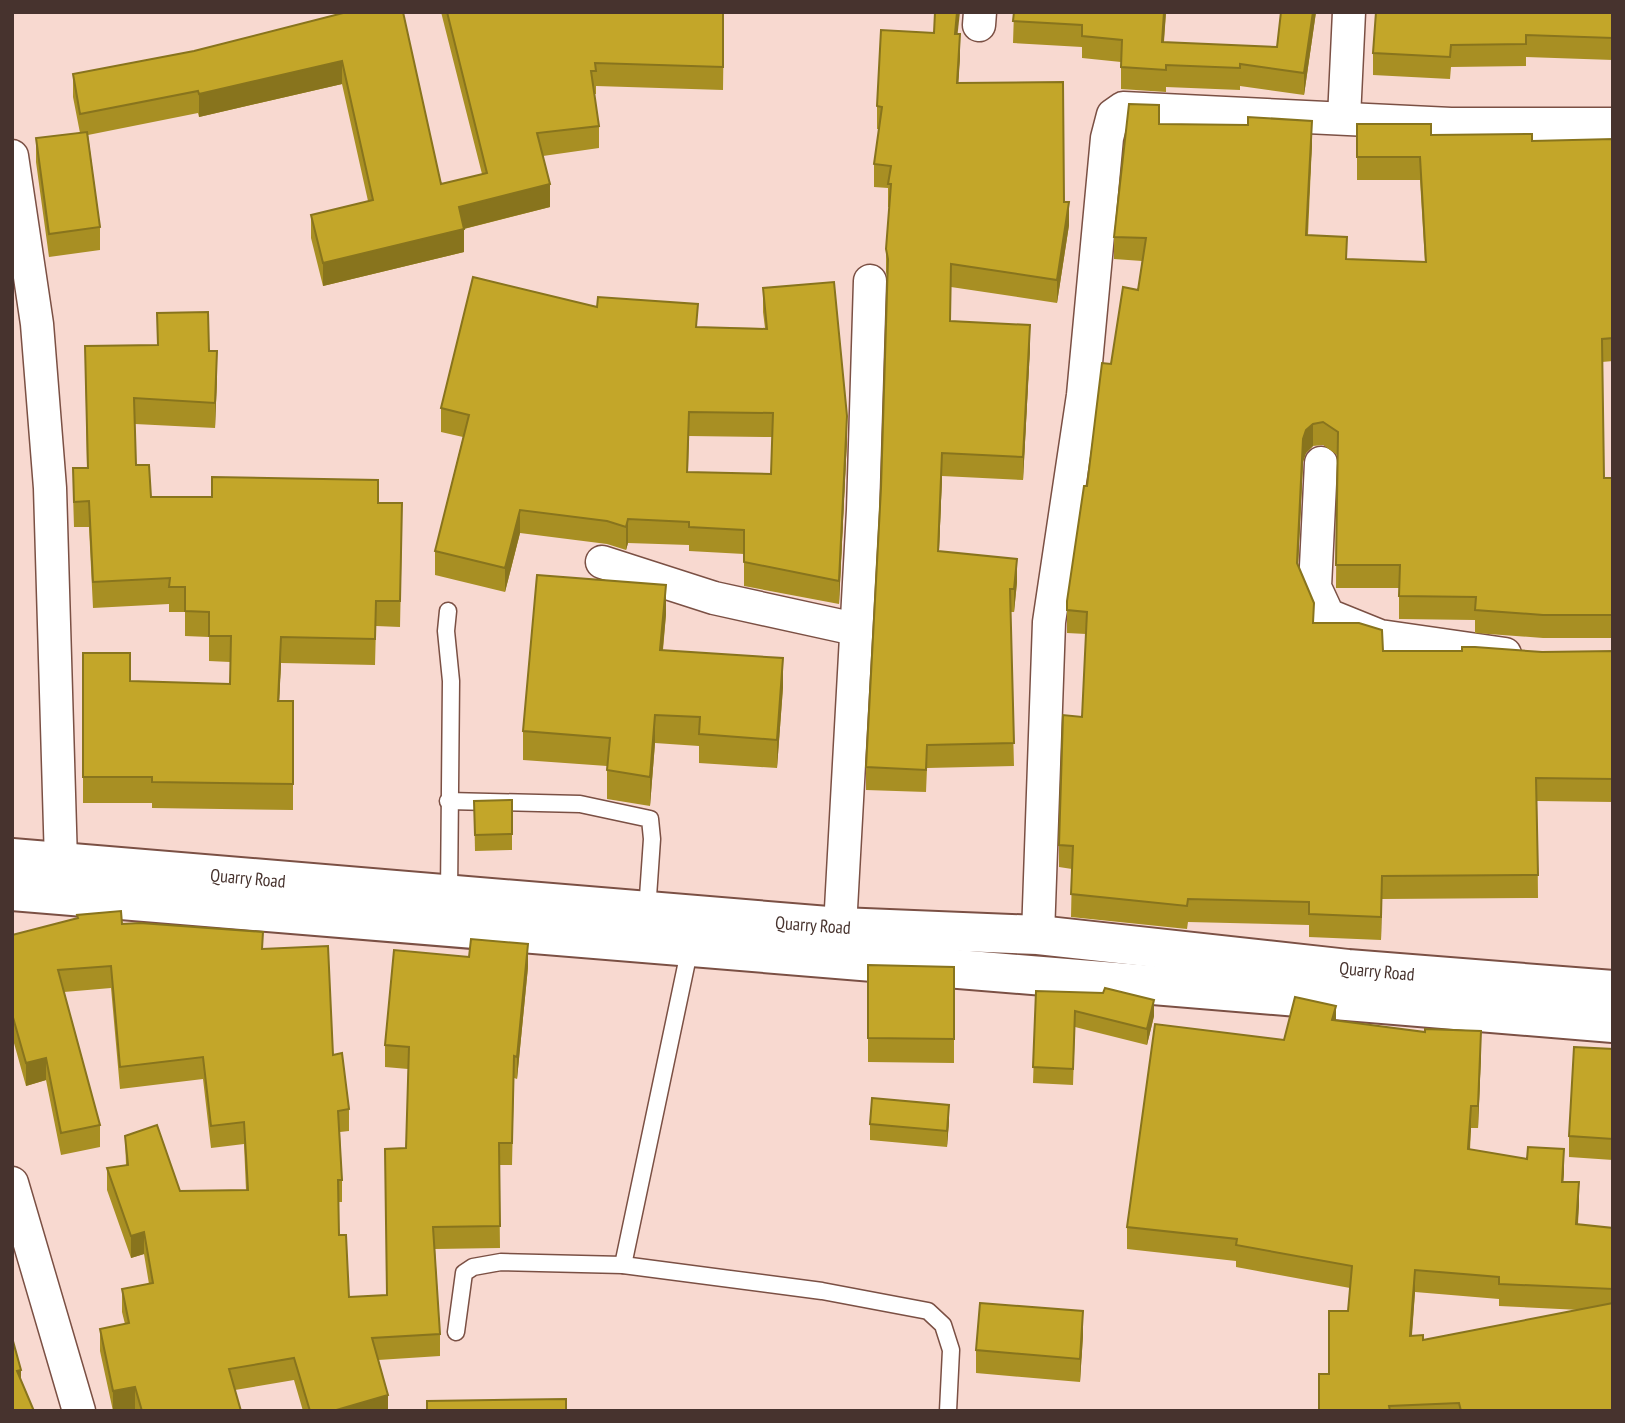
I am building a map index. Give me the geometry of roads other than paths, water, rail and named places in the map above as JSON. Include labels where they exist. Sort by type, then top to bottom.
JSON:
[{"type":"main road","name":"Quarry Road","points":[[12,858],[840,927],[1038,935],[1348,970],[1613,990]]},
{"type":"main road","name":"Quarry Road","points":[[12,891],[1613,1023]]},
{"type":"street","points":[[1344,118],[1349,12]]},
{"type":"street","points":[[1038,935],[1049,622],[1083,395],[1107,138],[1113,115],[1123,108],[1136,108],[1451,124],[1613,124]]},
{"type":"street","points":[[12,156],[37,324],[50,488],[61,862]]},
{"type":"street","points":[[840,927],[867,422],[870,281]]},
{"type":"street","points":[[1321,463],[1315,587],[1328,615],[1380,636],[1541,656]]},
{"type":"street","points":[[602,562],[715,598],[855,629]]},
{"type":"street","points":[[12,1183],[79,1411]]},
{"type":"lane","points":[[448,611],[446,631],[451,681],[449,895]]},
{"type":"lane","points":[[448,801],[580,804],[650,819],[652,839],[647,911]]},
{"type":"lane","points":[[624,1265],[690,947]]},
{"type":"lane","points":[[456,1332],[464,1273],[473,1267],[501,1262],[624,1265],[822,1291],[928,1311],[943,1325],[951,1350],[947,1411]]}]
